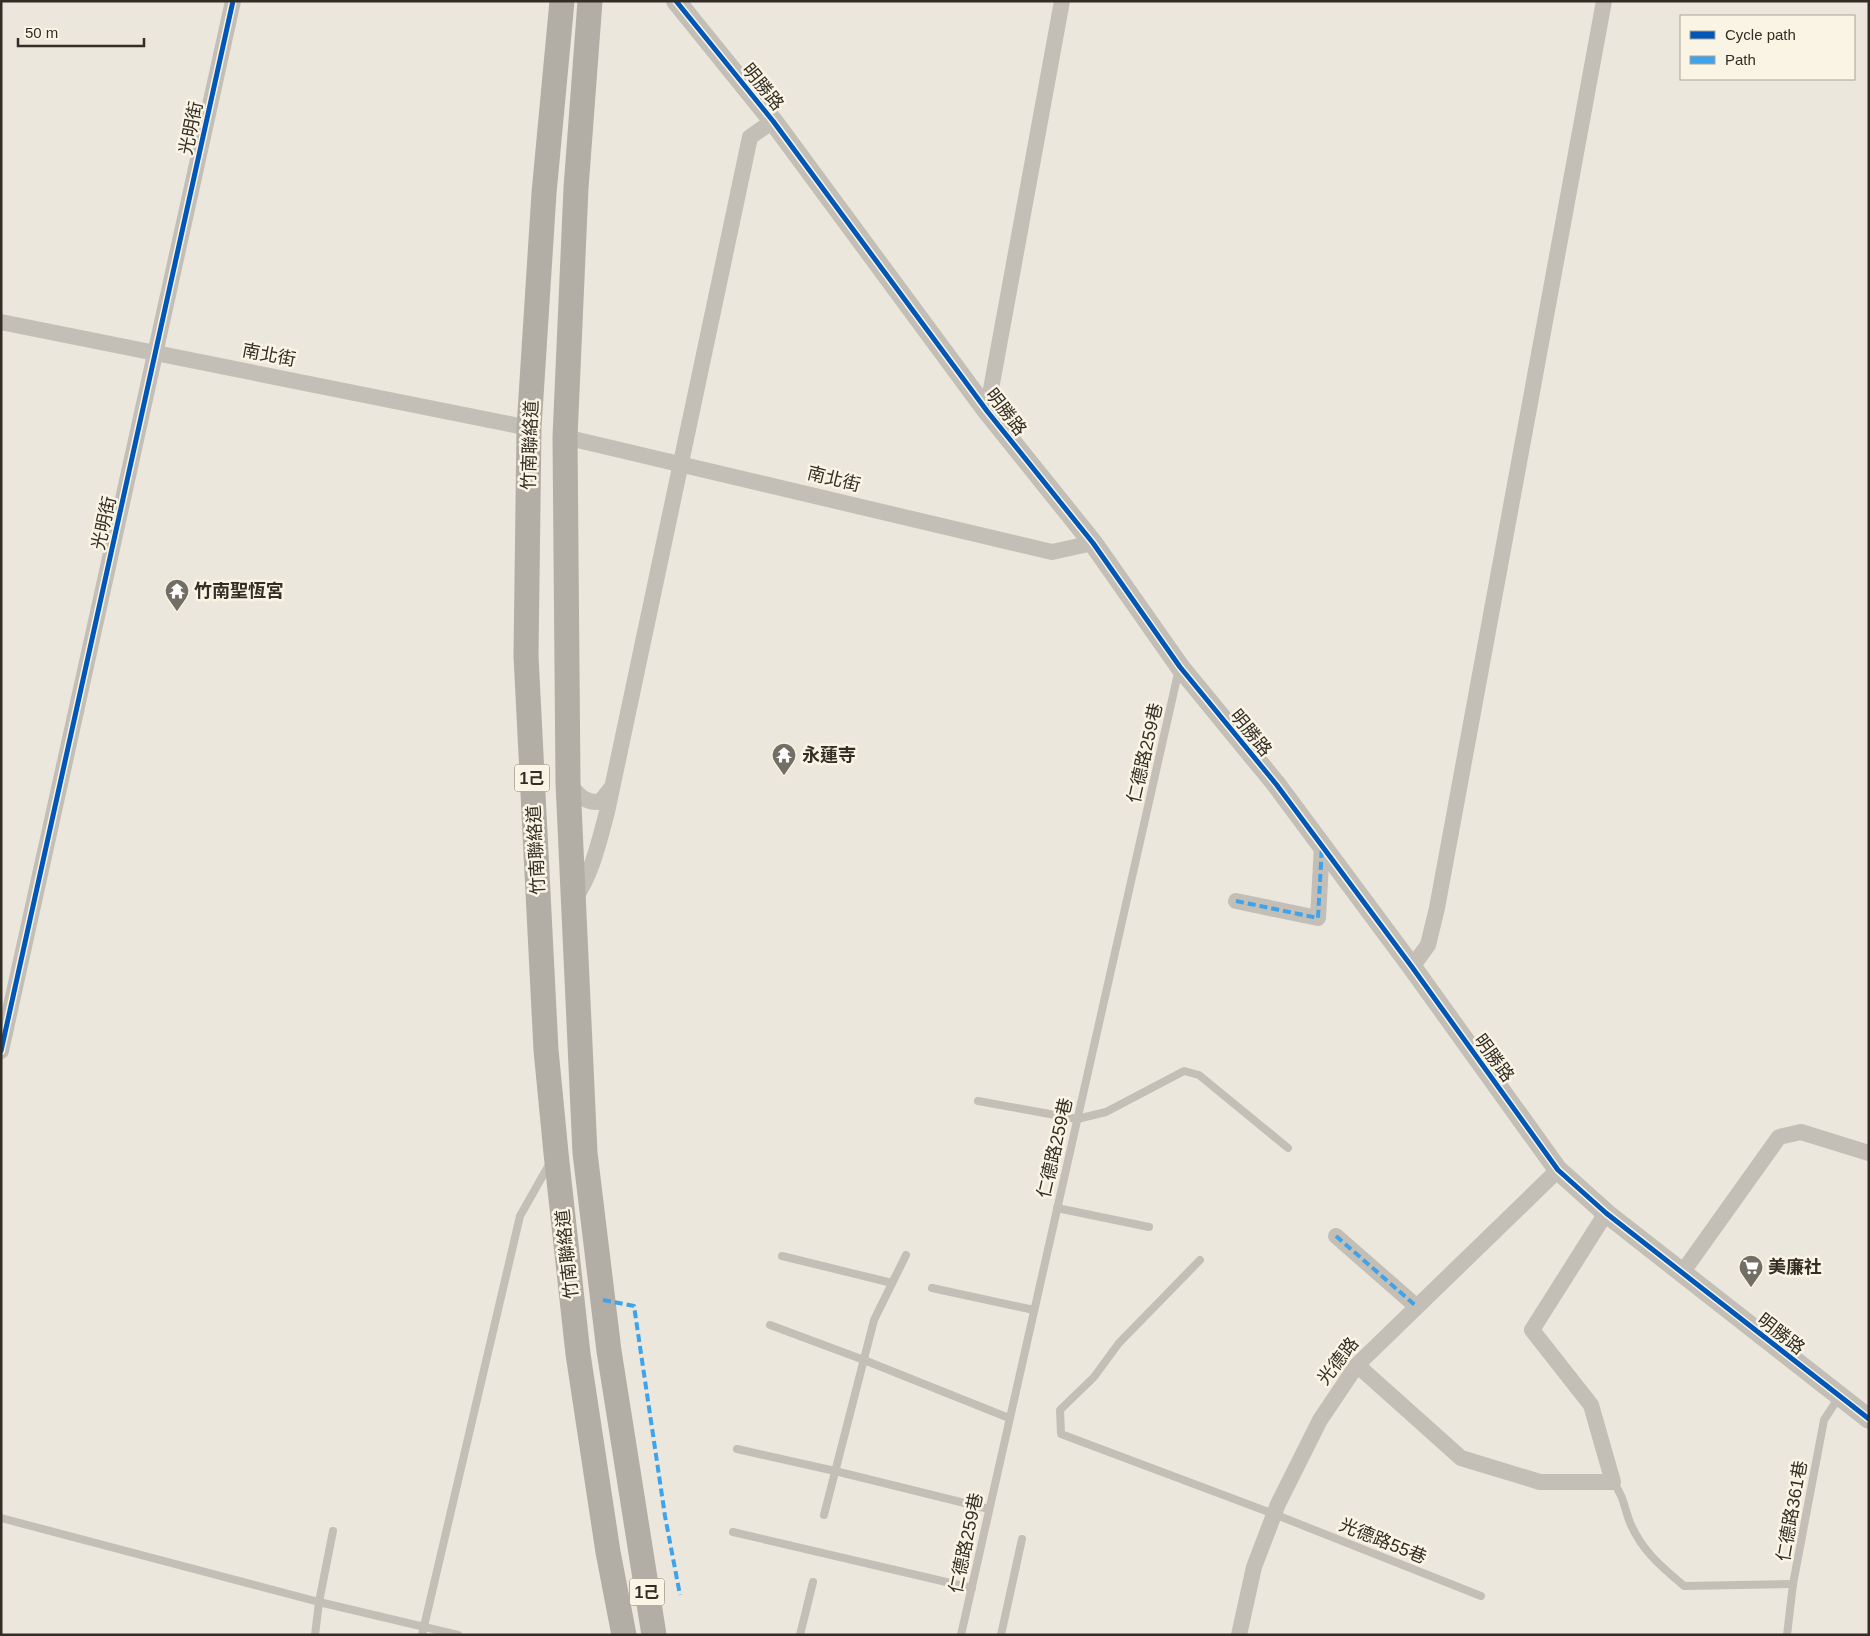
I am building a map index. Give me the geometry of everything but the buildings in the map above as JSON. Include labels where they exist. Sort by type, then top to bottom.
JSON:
[{"type":"main road","name":"竹南聯絡道","points":[[562,1],[544,193],[529,428],[526,656],[546,1050],[570,1153],[609,1351],[654,1635]]},
{"type":"main road","name":"竹南聯絡道","points":[[590,1],[576,188],[565,436],[568,783],[573,901],[570,1153],[578,1354],[608,1552],[624,1635]]},
{"type":"street","name":"光明街","points":[[1,1051],[233,1]]},
{"type":"street","name":"明勝路","points":[[676,1],[773,121],[987,411],[1093,543],[1180,667],[1276,784],[1412,967],[1558,1170],[1606,1213],[1838,1397],[1869,1419]]},
{"type":"street","points":[[987,411],[1062,1]]},
{"type":"street","points":[[1412,967],[1428,945],[1437,908],[1604,1]]},
{"type":"street","points":[[573,901],[581,890],[594,858],[612,787],[750,137],[773,121]]},
{"type":"street","name":"南北街","points":[[1,322],[529,428]]},
{"type":"street","name":"南北街","points":[[565,436],[1052,552],[1093,543]]},
{"type":"street","points":[[568,783],[581,798],[590,803],[600,802],[612,787]]},
{"type":"street","points":[[1236,901],[1318,918],[1322,845]]},
{"type":"street","points":[[1682,1273],[1779,1137],[1800,1132],[1869,1153]]},
{"type":"street","name":"光德路","points":[[1239,1635],[1254,1567],[1274,1514],[1320,1420],[1357,1364],[1558,1170]]},
{"type":"street","points":[[1357,1364],[1461,1458],[1540,1482],[1613,1482],[1591,1405],[1532,1330],[1606,1213]]},
{"type":"street","points":[[1336,1236],[1416,1306]]},
{"type":"lane","name":"仁德路259巷","points":[[962,1635],[1009,1418],[1180,667]]},
{"type":"lane","points":[[978,1101],[1077,1119],[1106,1112],[1184,1071],[1199,1075],[1288,1148]]},
{"type":"lane","points":[[422,1635],[520,1216],[570,1153]]},
{"type":"lane","points":[[1057,1208],[1149,1227]]},
{"type":"lane","points":[[824,1515],[874,1320],[906,1255]]},
{"type":"lane","points":[[782,1256],[892,1283]]},
{"type":"lane","name":"光德路55巷","points":[[1200,1260],[1119,1342],[1094,1377],[1060,1410],[1061,1434],[1274,1514],[1481,1596]]},
{"type":"lane","points":[[932,1288],[1034,1310]]},
{"type":"lane","points":[[770,1325],[1009,1418]]},
{"type":"lane","name":"仁德路361巷","points":[[1787,1635],[1793,1584],[1824,1420],[1838,1397]]},
{"type":"lane","points":[[737,1449],[989,1509]]},
{"type":"lane","points":[[1613,1482],[1622,1494],[1631,1525],[1653,1560],[1684,1586],[1793,1584]]},
{"type":"lane","points":[[1,1518],[319,1602],[458,1635]]},
{"type":"lane","points":[[315,1635],[319,1602],[333,1530]]},
{"type":"lane","points":[[733,1532],[972,1588]]},
{"type":"lane","points":[[1001,1635],[1022,1539]]},
{"type":"lane","points":[[800,1635],[813,1582]]},
{"type":"marked path","points":[[1236,901],[1318,918],[1322,845]]},
{"type":"marked path","points":[[1336,1236],[1416,1306]]},
{"type":"marked path","points":[[603,1300],[634,1306],[665,1516],[680,1595]]},
{"type":"cycle path","points":[[1,1051],[233,1]]},
{"type":"cycle path","points":[[676,1],[773,121],[987,411],[1093,543],[1180,667],[1276,784],[1412,967],[1558,1170],[1606,1213],[1869,1419]]},
{"type":"place","name":"竹南聖恆宮","points":[[177,612]]},
{"type":"place","name":"永蓮寺","points":[[784,776]]},
{"type":"place","name":"美廉社","points":[[1751,1288]]}]
